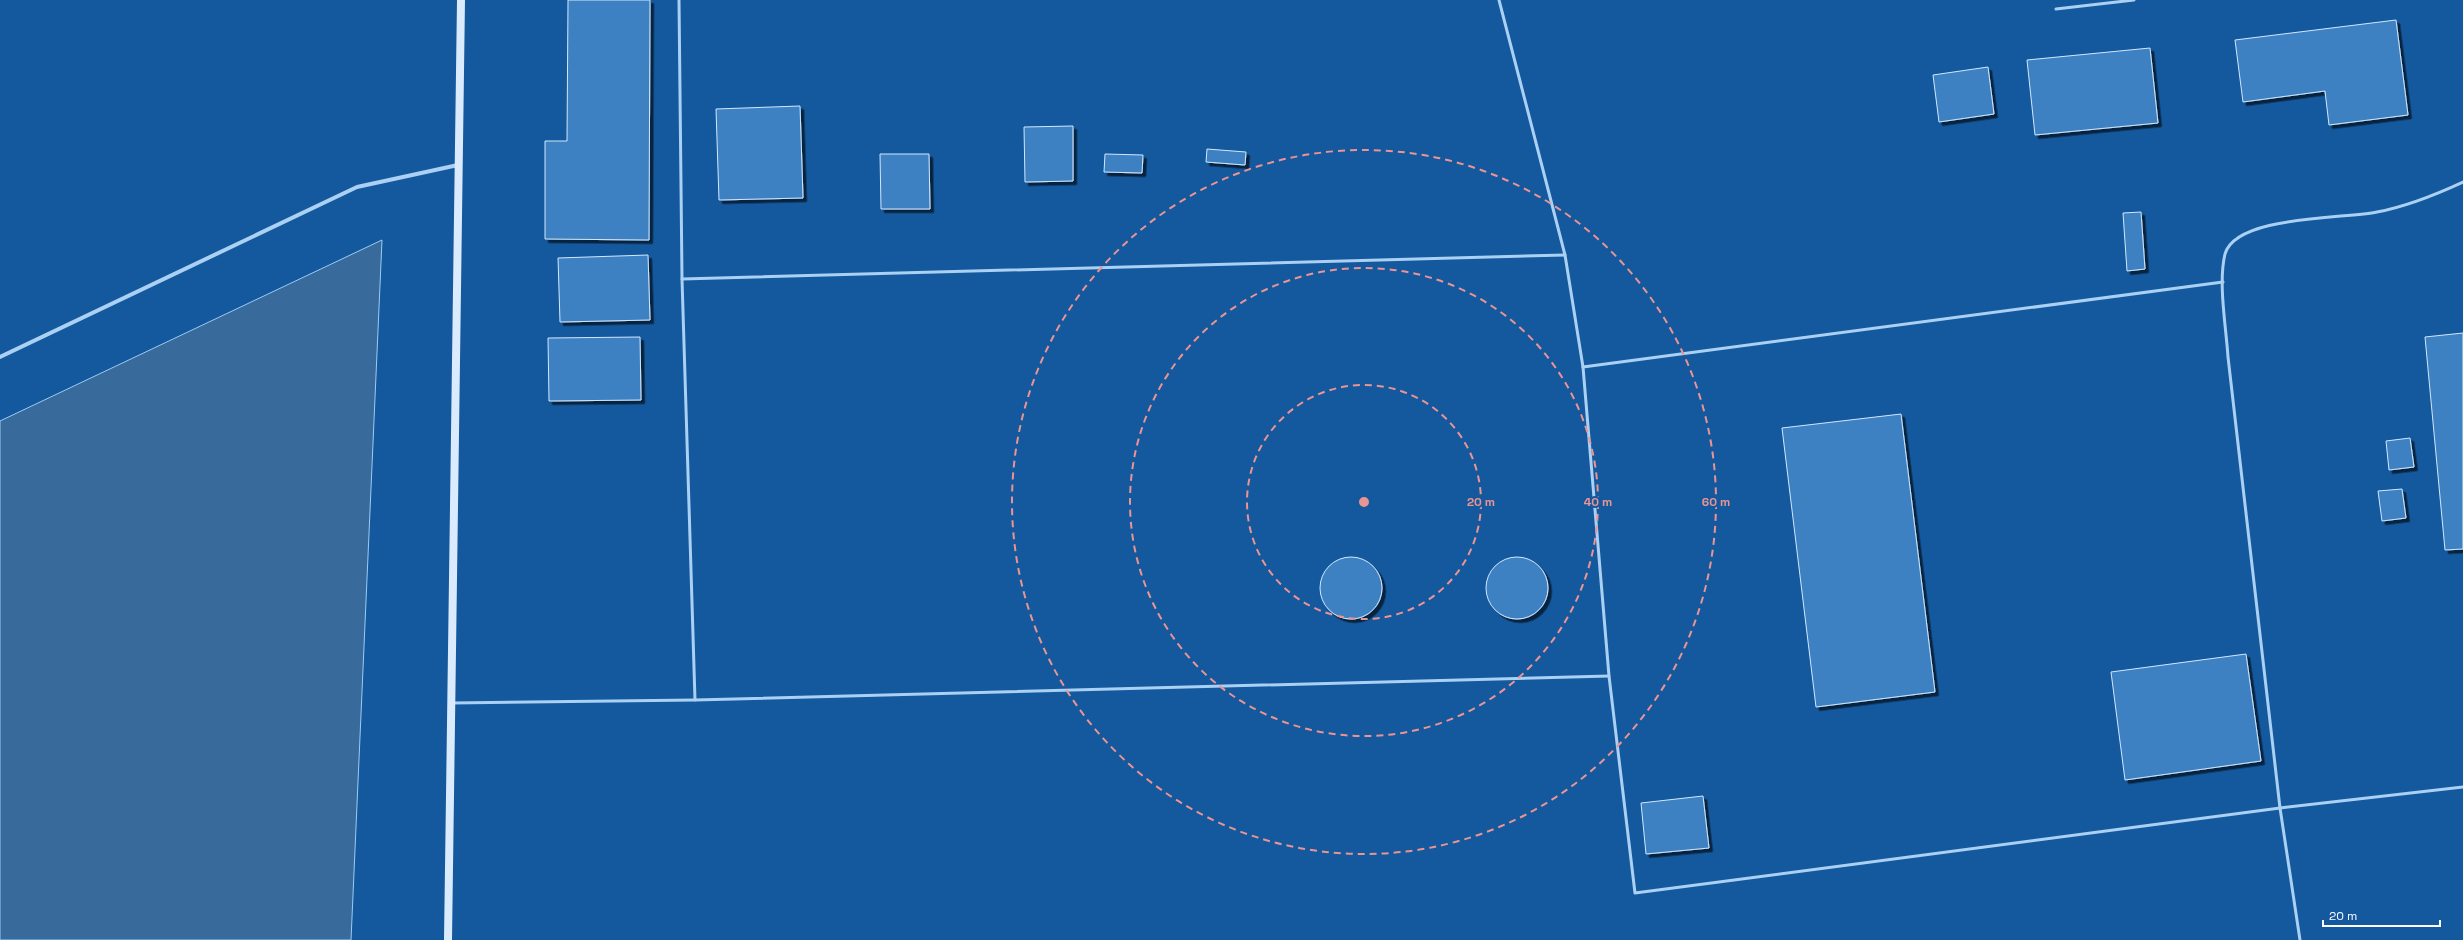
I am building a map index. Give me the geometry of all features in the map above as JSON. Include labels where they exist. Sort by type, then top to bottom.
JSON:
[{"type":"street","points":[[448,940],[450,703],[461,0]]},
{"type":"street","points":[[0,357],[358,187],[458,165]]},
{"type":"lane","points":[[679,0],[682,279],[695,700]]},
{"type":"lane","points":[[1498,0],[1566,256],[1583,367],[1609,676],[1635,893],[2280,808],[2463,787]]},
{"type":"lane","points":[[2056,9],[2134,0]]},
{"type":"lane","points":[[2300,940],[2280,808],[2228,357],[2223,282],[2226,252],[2236,240],[2252,229],[2272,224],[2376,212],[2420,201],[2463,182]]},
{"type":"lane","points":[[682,279],[1566,256]]},
{"type":"lane","points":[[1583,367],[2223,282]]},
{"type":"lane","points":[[450,703],[695,700],[1609,676]]},
{"type":"water","points":[[382,240],[351,940],[0,940],[0,421]]},
{"type":"building","points":[[568,0],[650,0],[649,240],[545,239],[545,141],[567,141]]},
{"type":"building","points":[[2396,20],[2408,115],[2329,125],[2325,91],[2243,102],[2235,40]]},
{"type":"building","points":[[2150,48],[2158,123],[2035,135],[2027,60]]},
{"type":"building","points":[[1988,67],[1994,114],[1939,122],[1933,75]]},
{"type":"building","points":[[800,106],[803,198],[719,200],[716,109]]},
{"type":"building","points":[[1073,126],[1073,181],[1025,182],[1024,127]]},
{"type":"building","points":[[1207,149],[1246,152],[1245,165],[1206,162]]},
{"type":"building","points":[[880,154],[929,154],[930,209],[881,209]]},
{"type":"building","points":[[1105,154],[1143,155],[1142,173],[1104,172]]},
{"type":"building","points":[[2141,212],[2145,269],[2127,271],[2123,213]]},
{"type":"building","points":[[648,255],[650,320],[560,322],[558,258]]},
{"type":"building","points":[[2463,333],[2463,549],[2445,550],[2425,337]]},
{"type":"building","points":[[640,337],[641,400],[549,401],[548,338]]},
{"type":"building","points":[[1901,414],[1935,692],[1816,707],[1782,428]]},
{"type":"building","points":[[2410,438],[2414,467],[2389,470],[2386,441]]},
{"type":"building","points":[[2402,489],[2406,518],[2382,521],[2378,491]]},
{"type":"building","points":[[1345,557],[1357,557],[1373,566],[1380,576],[1382,588],[1380,600],[1373,610],[1357,619],[1345,619],[1334,614],[1325,605],[1320,594],[1320,582],[1325,571],[1334,562]]},
{"type":"building","points":[[1511,557],[1523,557],[1539,566],[1546,576],[1548,588],[1546,600],[1539,610],[1523,619],[1511,619],[1500,614],[1491,605],[1486,594],[1486,582],[1491,571],[1500,562]]},
{"type":"building","points":[[2246,654],[2261,761],[2125,780],[2111,672]]},
{"type":"building","points":[[1703,796],[1709,848],[1646,854],[1641,803]]}]
